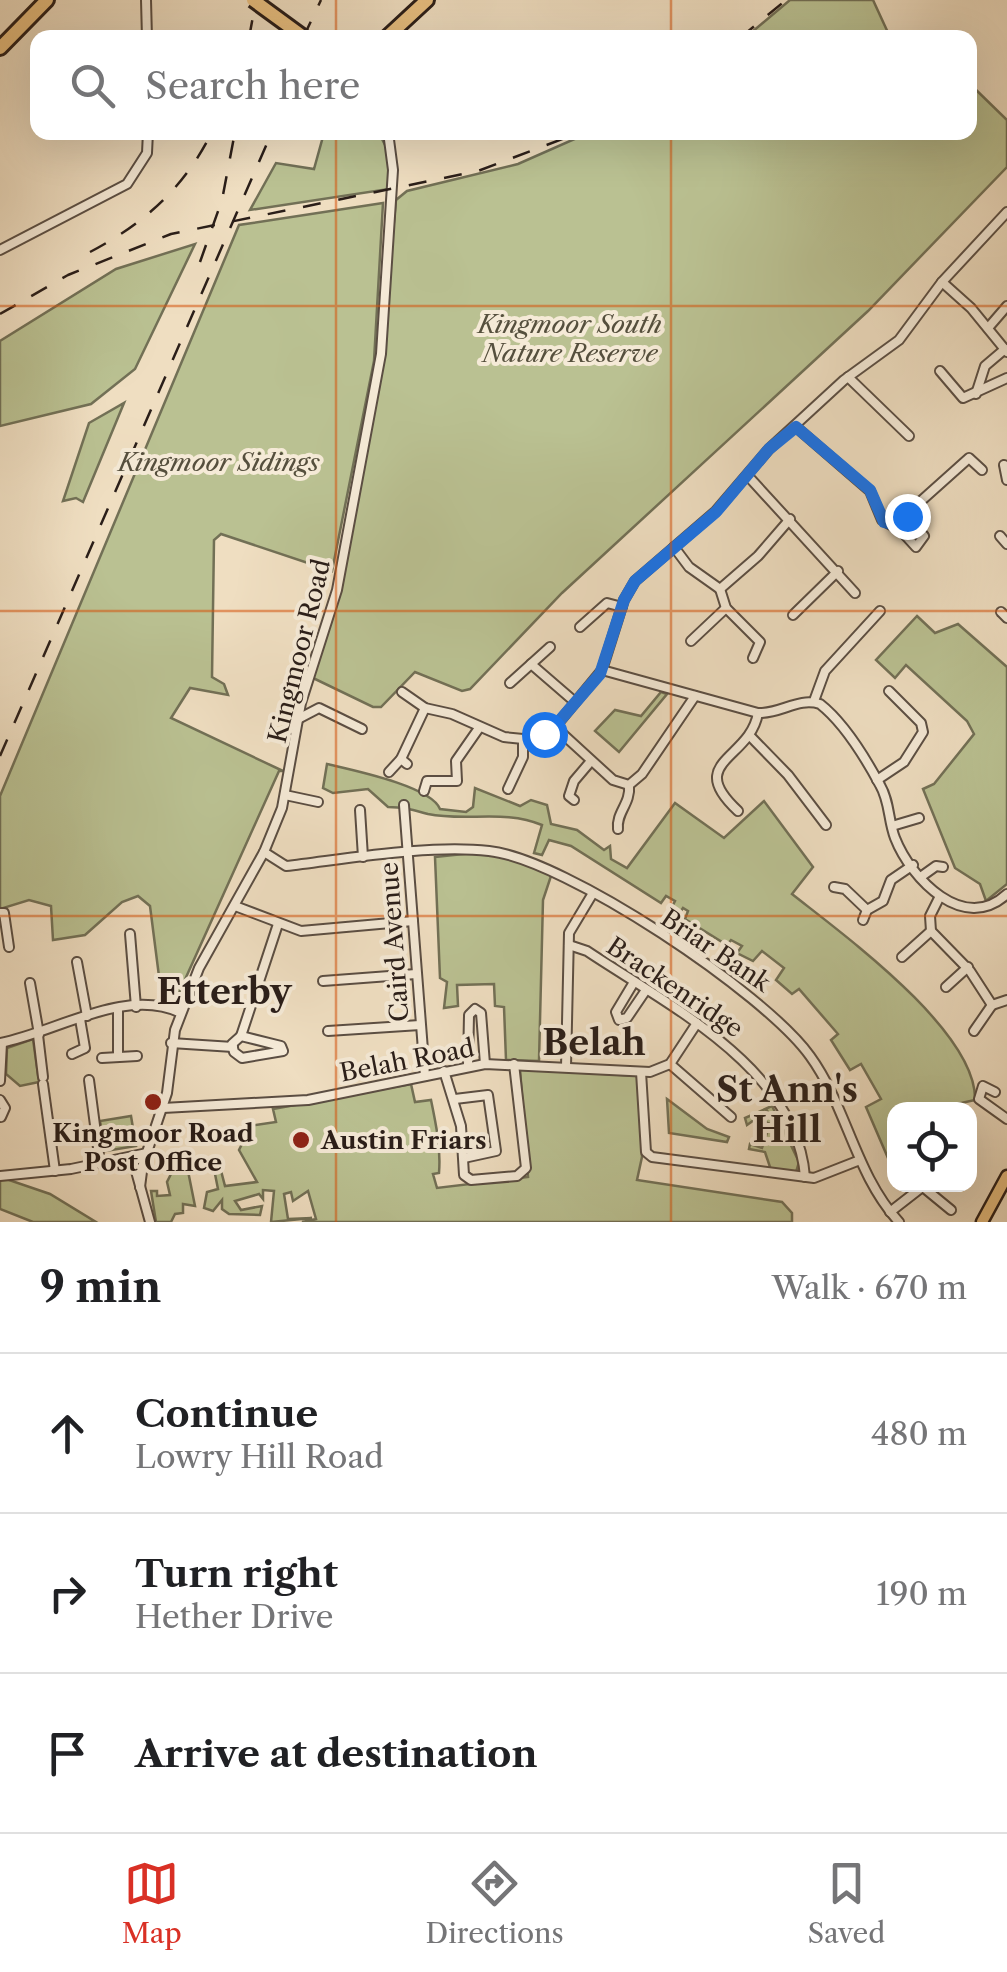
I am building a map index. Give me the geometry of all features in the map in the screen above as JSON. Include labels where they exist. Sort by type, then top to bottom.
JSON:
[{"type":"highway","points":[[0,48],[46,0]]},
{"type":"highway","points":[[252,0],[294,30]]},
{"type":"highway","points":[[396,30],[426,0]]},
{"type":"main road","points":[[978,1222],[1007,1176]]},
{"type":"street","points":[[146,0],[147,30]]},
{"type":"street","points":[[0,250],[127,184],[147,154],[148,140]]},
{"type":"street","name":"Kingmoor Road","points":[[140,1187],[163,1108],[171,1043],[199,968],[264,852],[284,795],[298,719],[337,590],[382,354],[393,170],[389,140]]},
{"type":"street","points":[[402,692],[425,708],[523,740],[555,726],[602,670],[622,607],[635,581],[716,512],[769,449],[848,378],[899,340],[942,282],[1007,212]]},
{"type":"street","points":[[942,282],[1006,351],[982,373],[976,394]]},
{"type":"street","points":[[988,328],[1007,306]]},
{"type":"street","points":[[940,371],[963,398],[1007,378]]},
{"type":"street","points":[[982,373],[995,384]]},
{"type":"street","points":[[848,378],[910,436]]},
{"type":"street","points":[[796,427],[870,490],[882,520],[896,525],[916,547],[924,540],[907,516]]},
{"type":"street","points":[[896,525],[969,458],[982,470]]},
{"type":"street","points":[[1002,468],[1007,480]]},
{"type":"street","points":[[748,476],[855,593]]},
{"type":"street","points":[[720,589],[758,556],[790,519]]},
{"type":"street","points":[[1000,536],[1007,544]]},
{"type":"street","points":[[674,547],[690,567],[720,589],[726,608],[760,642],[753,658]]},
{"type":"street","points":[[793,615],[838,571]]},
{"type":"street","points":[[580,627],[607,603],[622,607]]},
{"type":"street","points":[[691,641],[726,608]]},
{"type":"street","points":[[814,701],[825,671],[880,611]]},
{"type":"street","points":[[510,683],[550,647]]},
{"type":"street","points":[[531,664],[576,702]]},
{"type":"street","points":[[602,670],[758,713],[814,701],[826,709],[877,780],[892,826],[913,865],[940,898],[971,908],[993,904],[1007,894]]},
{"type":"street","points":[[877,780],[904,762],[923,732],[921,723],[889,691]]},
{"type":"street","points":[[613,828],[629,802],[629,785],[642,774],[695,696]]},
{"type":"street","points":[[298,719],[319,708],[362,729]]},
{"type":"street","points":[[388,772],[404,762],[425,708]]},
{"type":"street","points":[[738,812],[719,792],[716,779],[724,762],[750,736],[758,713]]},
{"type":"street","points":[[555,726],[613,780],[629,785]]},
{"type":"street","points":[[424,792],[427,781],[460,783],[456,761],[479,728]]},
{"type":"street","points":[[750,736],[788,774],[826,825]]},
{"type":"street","points":[[514,786],[523,740]]},
{"type":"street","points":[[568,800],[574,780],[591,761]]},
{"type":"street","points":[[284,795],[318,802]]},
{"type":"street","name":"Caird Avenue","points":[[404,805],[425,1076]]},
{"type":"street","points":[[360,810],[363,857]]},
{"type":"street","points":[[892,826],[919,818]]},
{"type":"street","name":"Briar Bank","points":[[264,852],[286,866],[468,849],[517,856],[550,866],[727,979],[788,1030],[826,1082],[860,1160],[898,1222]]},
{"type":"street","points":[[863,920],[867,910],[883,902],[887,884],[913,865]]},
{"type":"street","points":[[922,876],[936,866],[944,867]]},
{"type":"street","points":[[834,887],[845,884],[867,910]]},
{"type":"street","points":[[566,1067],[568,945],[571,928],[593,893]]},
{"type":"street","points":[[940,898],[930,916],[931,932],[968,967],[992,1005]]},
{"type":"street","points":[[235,906],[301,931],[412,922]]},
{"type":"street","points":[[0,913],[4,913],[9,948]]},
{"type":"street","points":[[233,1047],[241,1036],[278,924]]},
{"type":"street","points":[[902,957],[931,932]]},
{"type":"street","points":[[130,934],[136,1007]]},
{"type":"street","name":"Brackenridge","points":[[568,945],[586,950],[730,1046],[756,1072],[789,1129],[805,1177]]},
{"type":"street","points":[[72,1054],[85,1048],[77,962]]},
{"type":"street","points":[[946,987],[968,967]]},
{"type":"street","points":[[322,981],[416,974]]},
{"type":"street","points":[[634,982],[616,1012],[619,1020],[626,1018],[646,990]]},
{"type":"street","points":[[30,983],[56,1170]]},
{"type":"street","points":[[258,986],[281,994]]},
{"type":"street","points":[[974,1031],[992,1005],[1007,1000]]},
{"type":"street","points":[[0,1081],[1,1042],[118,1008],[165,1008],[181,1014]]},
{"type":"street","points":[[118,1008],[118,1054]]},
{"type":"street","points":[[468,1066],[469,1015],[475,1009],[482,1012],[485,1064]]},
{"type":"street","points":[[697,1023],[670,1064],[731,1117]]},
{"type":"street","points":[[328,1031],[420,1025]]},
{"type":"street","points":[[233,1047],[236,1055],[245,1059],[283,1051],[281,1046],[241,1036]]},
{"type":"street","points":[[171,1043],[233,1047]]},
{"type":"street","points":[[102,1058],[118,1054],[137,1056]]},
{"type":"street","name":"Belah Road","points":[[163,1108],[308,1100],[485,1064],[642,1072],[670,1064]]},
{"type":"street","points":[[444,1071],[455,1099],[464,1172],[469,1180],[524,1174],[514,1064]]},
{"type":"street","points":[[642,1072],[648,1155],[805,1177],[818,1177],[860,1160]]},
{"type":"street","points":[[89,1080],[100,1163]]},
{"type":"street","points":[[995,1092],[983,1086],[978,1099],[1007,1119]]},
{"type":"street","points":[[455,1099],[488,1094],[496,1152],[464,1158]]},
{"type":"street","points":[[0,1100],[4,1108],[1,1117]]},
{"type":"street","points":[[0,1176],[147,1153]]},
{"type":"street","points":[[132,1157],[150,1222]]},
{"type":"street","points":[[890,1212],[916,1192]]},
{"type":"street","points":[[931,1192],[951,1210]]},
{"type":"green space","points":[[790,0],[873,0],[887,30],[754,30]]},
{"type":"green space","name":"Kingmoor South Nature Reserve","points":[[977,91],[1007,120],[1007,167],[868,311],[562,593],[470,689],[462,691],[415,672],[381,707],[373,707],[313,678],[336,607],[378,391],[396,200],[407,191],[518,164],[572,140],[977,140]]},
{"type":"green space","points":[[322,140],[382,140],[388,151],[389,189],[250,210],[276,163],[314,169]]},
{"type":"green space","name":"Kingmoor Sidings","points":[[383,203],[374,361],[332,571],[221,534],[214,540],[212,677],[224,684],[228,695],[190,688],[171,718],[283,771],[279,771],[178,995],[161,992],[150,906],[138,896],[122,902],[85,935],[53,940],[51,906],[29,900],[0,909],[0,796],[239,225]]},
{"type":"green space","points":[[195,244],[135,369],[91,404],[0,426],[0,341],[116,269]]},
{"type":"green space","points":[[124,403],[83,502],[76,498],[63,501],[89,423]]},
{"type":"green space","points":[[917,616],[935,633],[958,624],[1007,667],[1007,884],[986,901],[980,884],[955,868],[923,789],[934,784],[974,734],[967,721],[906,665],[895,678],[876,660]]},
{"type":"green space","points":[[661,692],[667,694],[619,752],[595,731],[615,710],[641,716]]},
{"type":"green space","points":[[327,764],[407,786],[434,801],[440,809],[466,812],[473,807],[475,788],[520,806],[531,800],[547,805],[551,824],[577,830],[604,850],[610,846],[611,859],[627,868],[675,803],[724,838],[764,801],[813,867],[792,894],[872,958],[931,1015],[970,1073],[975,1100],[887,1102],[887,1156],[866,1107],[881,1099],[861,1064],[850,1070],[831,1040],[838,1034],[799,989],[792,994],[776,980],[784,968],[762,951],[753,961],[737,953],[742,946],[731,940],[727,945],[685,919],[688,911],[683,908],[679,914],[671,909],[675,901],[666,896],[661,903],[571,846],[549,840],[542,855],[534,853],[542,825],[514,818],[428,814],[388,807],[368,789],[333,793],[323,788]]},
{"type":"green space","points":[[473,853],[502,856],[552,873],[543,900],[539,1061],[506,1060],[504,1007],[495,1006],[494,984],[457,985],[458,1006],[444,1008],[447,982],[440,978],[435,857]]},
{"type":"green space","points":[[33,1039],[39,1082],[20,1086],[6,1074],[7,1048]]},
{"type":"green space","points":[[520,1069],[639,1076],[642,1157],[637,1180],[782,1202],[792,1213],[792,1222],[302,1222],[316,1219],[308,1191],[293,1201],[291,1192],[284,1194],[288,1219],[312,1218],[271,1222],[274,1191],[263,1190],[263,1199],[259,1194],[235,1201],[241,1210],[262,1206],[260,1215],[229,1214],[222,1209],[222,1200],[213,1211],[204,1208],[207,1192],[218,1189],[214,1169],[197,1171],[196,1165],[219,1163],[225,1186],[257,1182],[239,1150],[246,1136],[242,1127],[276,1122],[273,1109],[411,1084],[415,1102],[431,1100],[439,1154],[439,1173],[433,1174],[437,1188],[528,1177]]},
{"type":"green space","points":[[667,1099],[707,1129],[729,1137],[727,1142],[669,1133]]},
{"type":"green space","points":[[772,1106],[799,1162],[796,1172],[771,1170],[765,1152],[749,1149],[750,1144],[762,1148],[770,1124],[759,1119],[768,1110],[747,1125],[745,1118]]},
{"type":"green space","points":[[131,1116],[136,1146],[105,1151],[100,1121]]},
{"type":"green space","points":[[187,1166],[195,1206],[183,1204],[183,1213],[175,1214],[171,1222],[156,1222],[151,1191],[157,1191],[157,1196],[170,1195],[167,1182],[173,1170]]},
{"type":"green space","points":[[0,1177],[50,1194],[96,1222],[33,1222],[0,1209]]},
{"type":"railway","points":[[250,30],[256,0]]},
{"type":"railway","points":[[307,30],[321,0]]},
{"type":"railway","points":[[750,30],[786,0]]},
{"type":"railway","points":[[90,252],[128,229],[161,202],[189,170],[208,140]]},
{"type":"railway","points":[[200,262],[222,200],[233,140]]},
{"type":"railway","points":[[0,756],[269,140]]},
{"type":"railway","points":[[0,314],[68,275],[171,234],[478,171],[560,140]]},
{"type":"place","name":"Kingmoor Road Post Office","points":[[153,1102]]},
{"type":"place","name":"Austin Friars","points":[[301,1140]]},
{"type":"district","name":"Etterby","points":[[224,992]]},
{"type":"district","name":"Belah","points":[[594,1043]]},
{"type":"district","name":"St Ann's Hill","points":[[787,1110]]},
{"type":"route","points":[[544,734],[600,674],[624,600],[635,581],[655,560],[716,512],[769,449],[796,427],[870,490],[884,522],[893,526],[907,516]]}]
